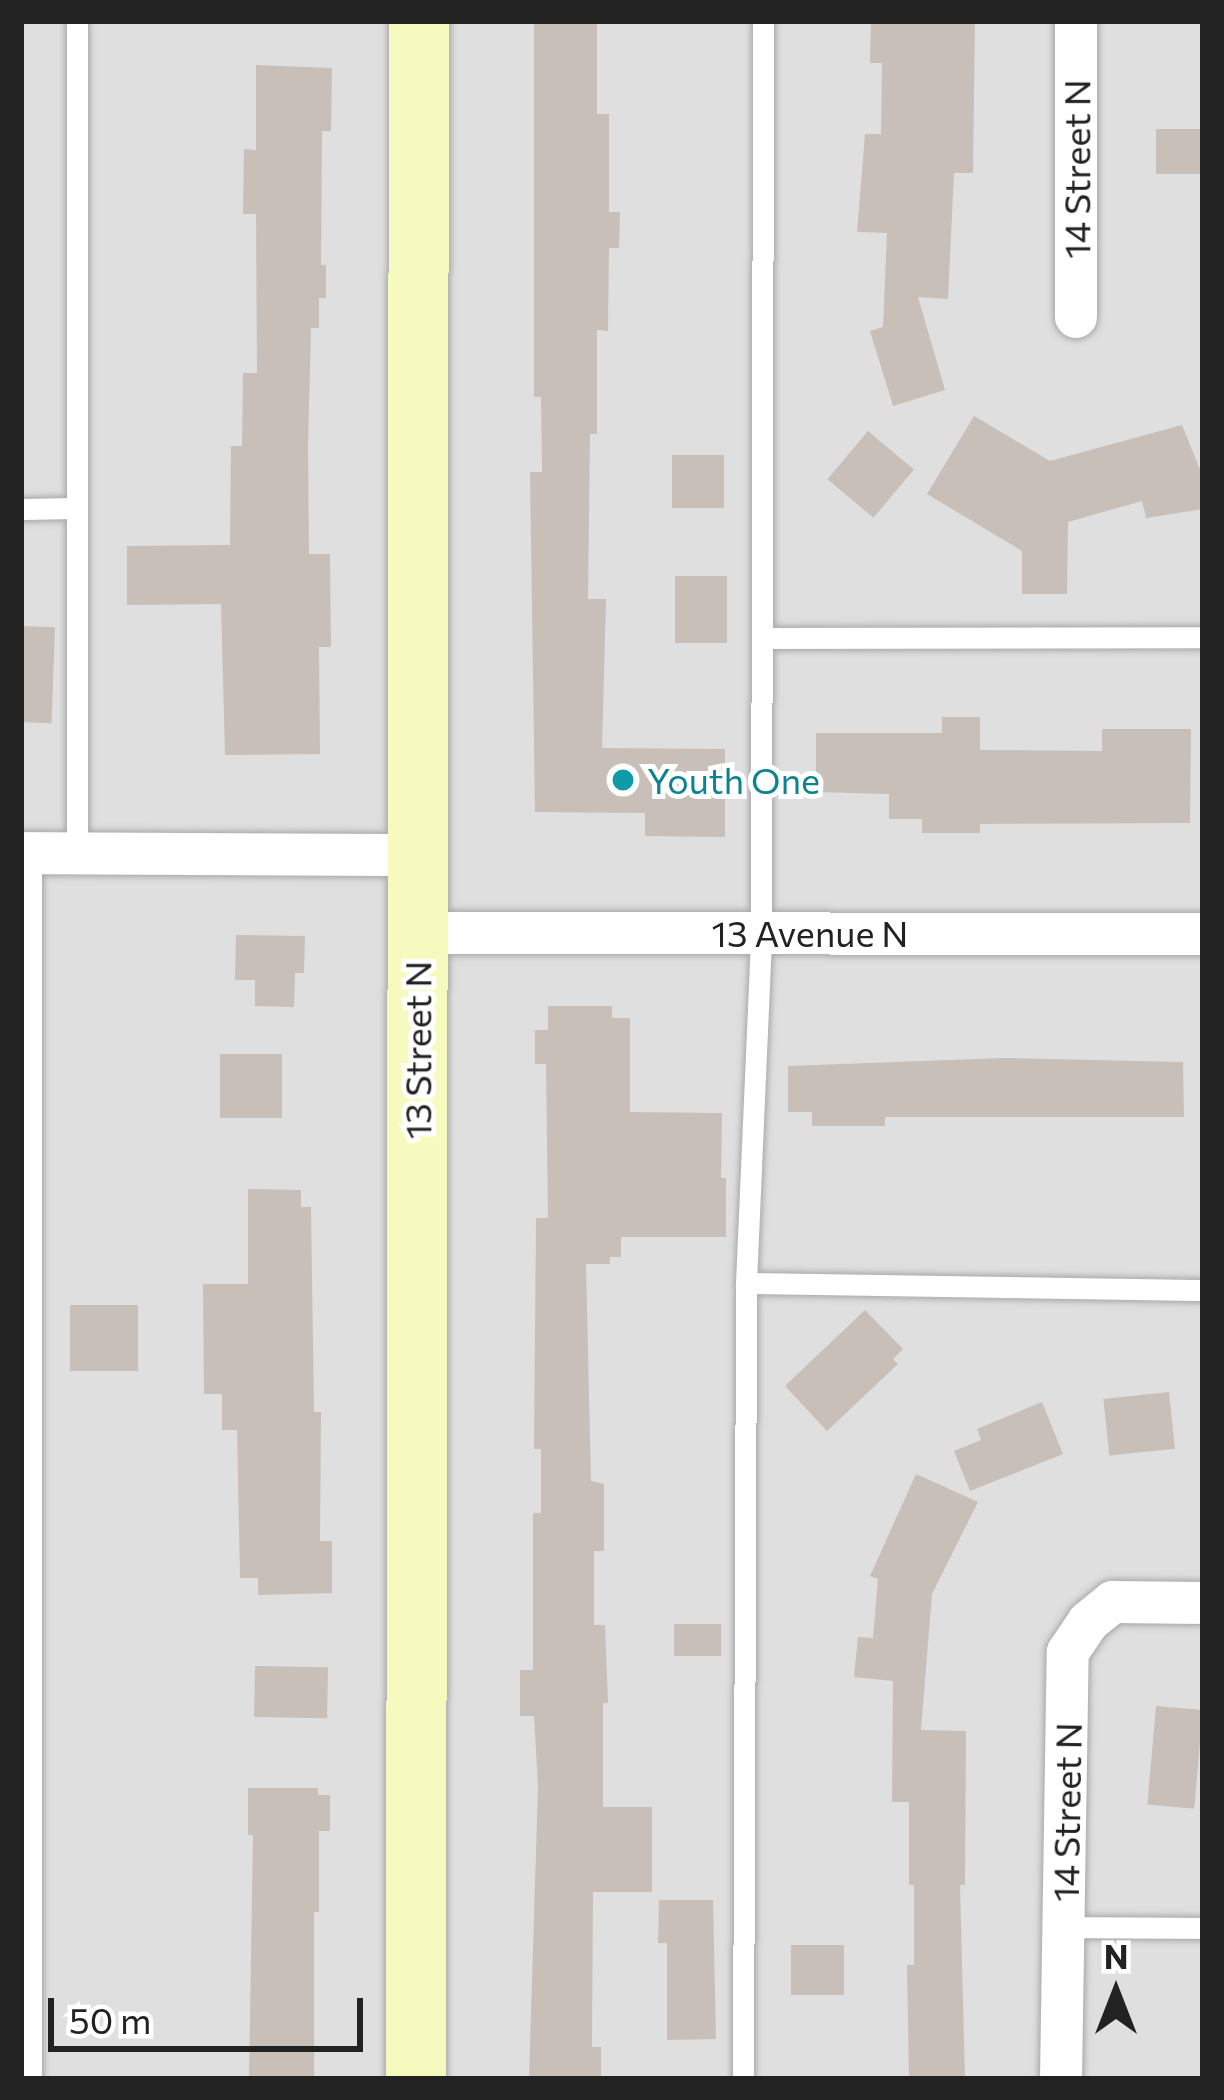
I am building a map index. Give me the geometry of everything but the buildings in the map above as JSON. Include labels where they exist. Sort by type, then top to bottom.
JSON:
[{"type":"street","name":"13 Street N","points":[[416,2079],[419,21]]},
{"type":"street","name":"14 Street N","points":[[1076,21],[1076,317]]},
{"type":"street","points":[[26,853],[418,855]]},
{"type":"street","name":"13 Avenue N","points":[[417,933],[1203,934]]},
{"type":"street","name":"14 Street N","points":[[1061,2079],[1068,1652],[1088,1622],[1113,1602],[1203,1604]]},
{"type":"lane","points":[[77,21],[77,854]]},
{"type":"lane","points":[[743,2079],[746,1283],[760,934],[764,638],[763,21]]},
{"type":"lane","points":[[21,509],[77,508]]},
{"type":"lane","points":[[764,638],[1203,638]]},
{"type":"lane","points":[[26,853],[31,2079]]},
{"type":"lane","points":[[746,1283],[1203,1290]]},
{"type":"lane","points":[[1064,1927],[1203,1928]]},
{"type":"shaded area","points":[[21,21],[1203,21],[1203,2079],[21,2079]]},
{"type":"place","name":"Youth One","points":[[623,780]]}]
